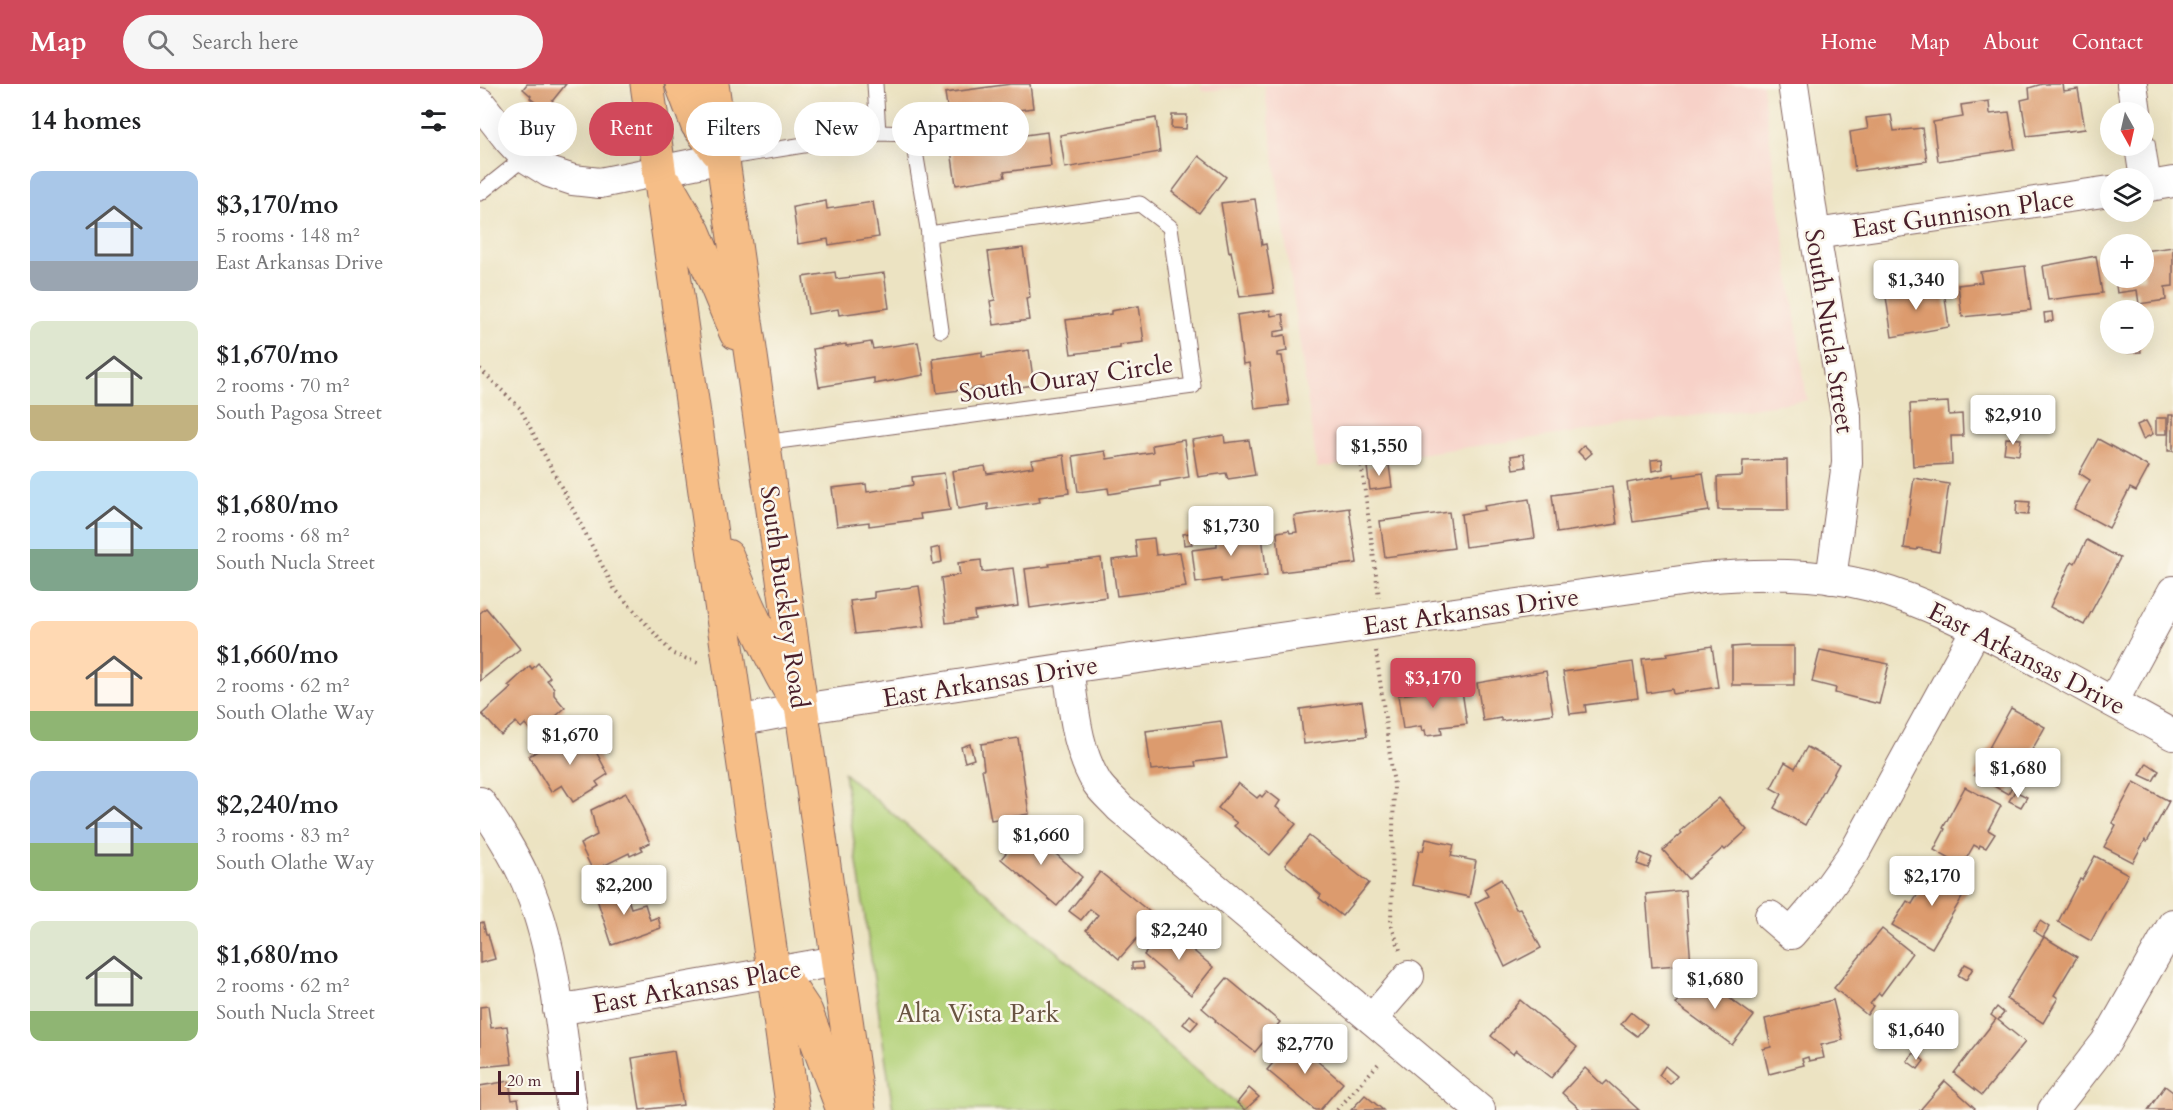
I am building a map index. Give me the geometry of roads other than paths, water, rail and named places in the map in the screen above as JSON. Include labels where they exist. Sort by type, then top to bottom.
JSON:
[{"type":"main road","points":[[647,84],[793,1110]]},
{"type":"main road","points":[[682,84],[697,124],[723,158]]},
{"type":"main road","name":"South Buckley Road","points":[[712,84],[860,1110]]},
{"type":"main road","points":[[659,171],[694,232],[754,380]]},
{"type":"main road","points":[[707,504],[747,607],[771,658],[801,709]]},
{"type":"main road","points":[[773,974],[788,985],[806,1012],[843,1110]]},
{"type":"street","name":"South Nucla Street","points":[[1793,84],[1815,234],[1846,416],[1846,473],[1831,579]]},
{"type":"street","points":[[2132,84],[2135,102]]},
{"type":"street","points":[[480,103],[525,157],[549,172],[573,180],[600,183],[723,158]]},
{"type":"street","name":"East Gunnison Place","points":[[1815,234],[2100,192]]},
{"type":"street","name":"East Arkansas Drive","points":[[738,721],[801,709],[1068,668],[1379,611],[1720,576],[1785,574],[1869,586],[1936,608],[2173,735]]},
{"type":"street","points":[[2113,702],[2173,591]]},
{"type":"street","points":[[1770,916],[1791,934],[1855,851],[1977,628]]},
{"type":"street","points":[[1068,668],[1077,731],[1086,762],[1098,784],[1120,807],[1480,1110]]},
{"type":"street","points":[[480,801],[508,844],[526,881],[540,920],[550,960],[572,1110]]},
{"type":"street","points":[[2053,1110],[2106,1042],[2173,924]]},
{"type":"street","name":"East Arkansas Place","points":[[558,1010],[837,961]]},
{"type":"street","points":[[1372,1019],[1409,976]]},
{"type":"lane","points":[[875,84],[876,102]]},
{"type":"lane","points":[[880,133],[912,134],[929,234],[941,330]]},
{"type":"lane","points":[[723,158],[794,147]]},
{"type":"lane","points":[[480,193],[525,157]]},
{"type":"lane","name":"South Ouray Circle","points":[[763,443],[1193,386],[1170,227],[1140,204],[929,234]]},
{"type":"park label","name":"Alta Vista Park","points":[[978,1013]]}]
